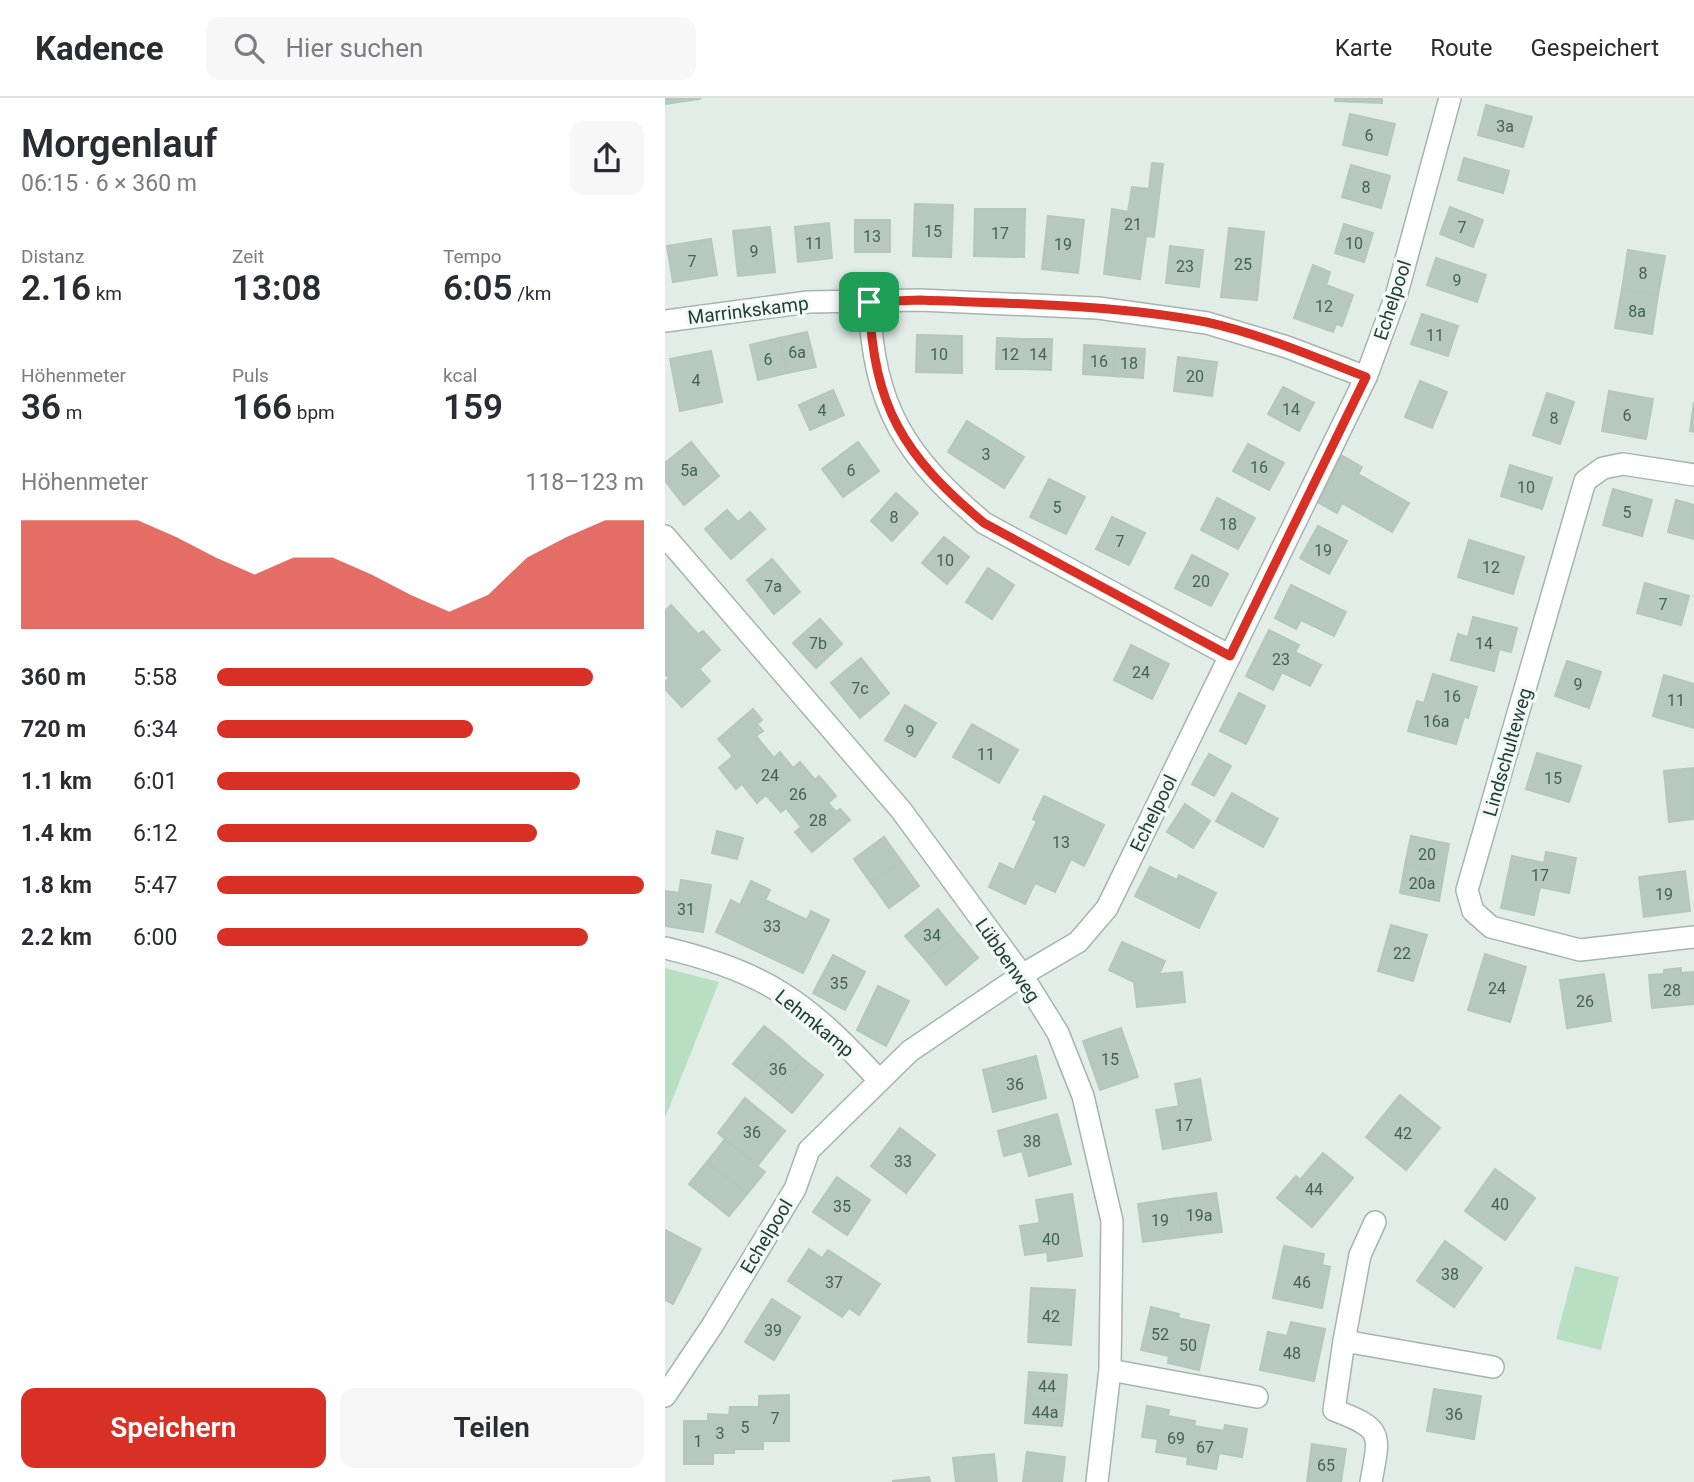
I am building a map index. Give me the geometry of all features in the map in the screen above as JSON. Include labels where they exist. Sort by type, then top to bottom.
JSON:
[{"type":"street","name":"Echelpool","points":[[665,1396],[712,1326],[795,1189],[809,1150],[910,1051],[1022,975],[1078,942],[1107,908],[1366,377],[1397,293],[1450,98]]},
{"type":"street","name":"Marrinkskamp","points":[[665,320],[807,302],[920,300],[1098,308],[1196,321],[1287,347],[1366,377]]},
{"type":"street","points":[[869,302],[875,365],[894,421],[908,445],[952,496],[984,523],[1006,536],[1230,656]]},
{"type":"street","name":"Lindschulteweg","points":[[1694,475],[1623,464],[1603,468],[1585,481],[1467,890],[1473,911],[1491,927],[1580,950],[1694,937]]},
{"type":"street","name":"Lübbenweg","points":[[665,536],[672,559],[901,810],[1022,975],[1058,1033],[1083,1096],[1112,1221],[1110,1370],[1097,1482]]},
{"type":"street","name":"Lehmkamp","points":[[665,948],[751,976],[784,994],[848,1046],[879,1080]]},
{"type":"street","points":[[1371,1482],[1378,1443],[1374,1431],[1362,1421],[1335,1410],[1344,1340],[1360,1255],[1375,1222]]},
{"type":"street","points":[[1344,1340],[1493,1367]]},
{"type":"street","points":[[1110,1370],[1257,1397]]},
{"type":"green space","points":[[665,968],[719,982],[665,1118]]},
{"type":"green space","points":[[1575,1266],[1619,1277],[1601,1350],[1556,1339]]},
{"type":"building","points":[[665,98],[700,98],[700,99],[665,104]]},
{"type":"building","points":[[1335,98],[1382,98],[1382,103],[1335,101]]},
{"type":"building","points":[[1486,105],[1532,117],[1523,147],[1478,135]]},
{"type":"building","points":[[1350,114],[1395,124],[1387,155],[1343,145]]},
{"type":"building","points":[[1464,158],[1509,171],[1503,193],[1458,180]]},
{"type":"building","points":[[1152,163],[1163,164],[1154,237],[1146,236],[1140,279],[1104,274],[1112,209],[1128,212],[1132,187],[1149,189]]},
{"type":"building","points":[[1351,165],[1390,176],[1381,208],[1342,197]]},
{"type":"building","points":[[915,204],[953,205],[951,257],[913,256]]},
{"type":"building","points":[[1450,207],[1483,220],[1473,247],[1440,234]]},
{"type":"building","points":[[975,209],[1025,209],[1024,257],[974,256]]},
{"type":"building","points":[[1048,216],[1084,220],[1078,273],[1042,269]]},
{"type":"building","points":[[855,220],[890,220],[890,252],[855,252]]},
{"type":"building","points":[[829,223],[832,258],[798,262],[795,227]]},
{"type":"building","points":[[1344,224],[1373,233],[1364,262],[1335,253]]},
{"type":"building","points":[[770,227],[775,272],[738,276],[733,231]]},
{"type":"building","points":[[1229,228],[1264,232],[1257,300],[1221,297]]},
{"type":"building","points":[[711,239],[717,275],[673,282],[667,246]]},
{"type":"building","points":[[1170,246],[1203,250],[1199,287],[1166,283]]},
{"type":"building","points":[[1628,250],[1665,256],[1658,295],[1622,289]]},
{"type":"building","points":[[1436,258],[1486,275],[1477,302],[1427,285]]},
{"type":"building","points":[[1313,265],[1330,272],[1326,285],[1353,295],[1342,326],[1336,324],[1333,332],[1294,318]]},
{"type":"building","points":[[1622,289],[1658,295],[1652,334],[1615,328]]},
{"type":"building","points":[[1422,314],[1458,326],[1448,356],[1411,344]]},
{"type":"building","points":[[807,332],[816,367],[787,373],[779,338]]},
{"type":"building","points":[[917,335],[962,336],[962,373],[916,372]]},
{"type":"building","points":[[779,338],[787,373],[758,380],[750,345]]},
{"type":"building","points":[[997,338],[1024,339],[1024,369],[996,369]]},
{"type":"building","points":[[1024,339],[1052,339],[1051,370],[1024,369]]},
{"type":"building","points":[[1084,345],[1115,347],[1113,376],[1083,374]]},
{"type":"building","points":[[1115,347],[1145,349],[1143,378],[1113,376]]},
{"type":"building","points":[[711,351],[722,402],[680,411],[670,359]]},
{"type":"building","points":[[1178,357],[1217,362],[1212,396],[1174,391]]},
{"type":"building","points":[[1420,381],[1447,392],[1432,428],[1405,417]]},
{"type":"building","points":[[1283,387],[1314,403],[1299,431],[1268,414]]},
{"type":"building","points":[[833,390],[844,415],[810,430],[799,405]]},
{"type":"building","points":[[1609,391],[1653,399],[1646,439],[1602,431]]},
{"type":"building","points":[[1547,393],[1574,402],[1560,444],[1533,435]]},
{"type":"building","points":[[1694,402],[1694,432],[1690,431]]},
{"type":"building","points":[[967,421],[1024,457],[1004,488],[948,452]]},
{"type":"building","points":[[691,442],[719,476],[684,505],[665,481],[665,463]]},
{"type":"building","points":[[858,442],[879,471],[843,497],[822,469]]},
{"type":"building","points":[[1248,444],[1284,463],[1269,490],[1233,471]]},
{"type":"building","points":[[1341,455],[1362,467],[1358,474],[1409,503],[1392,532],[1342,503],[1337,513],[1316,501]]},
{"type":"building","points":[[1510,465],[1552,478],[1542,509],[1501,496]]},
{"type":"building","points":[[1049,479],[1085,497],[1066,534],[1030,517]]},
{"type":"building","points":[[1613,489],[1652,500],[1642,536],[1603,525]]},
{"type":"building","points":[[896,493],[918,513],[892,541],[871,521]]},
{"type":"building","points":[[1217,498],[1255,518],[1238,549],[1201,530]]},
{"type":"building","points":[[1676,500],[1694,505],[1694,539],[1668,532]]},
{"type":"building","points":[[727,510],[738,522],[750,512],[765,529],[731,559],[705,529]]},
{"type":"building","points":[[1112,517],[1145,533],[1129,565],[1096,549]]},
{"type":"building","points":[[1318,526],[1347,541],[1329,574],[1300,558]]},
{"type":"building","points":[[944,537],[969,557],[947,584],[922,563]]},
{"type":"building","points":[[1469,540],[1524,557],[1513,594],[1458,577]]},
{"type":"building","points":[[1192,555],[1228,574],[1211,606],[1175,588]]},
{"type":"building","points":[[772,559],[800,592],[774,614],[747,580]]},
{"type":"building","points":[[988,568],[1014,585],[992,619],[966,602]]},
{"type":"building","points":[[1645,583],[1689,596],[1681,625],[1637,613]]},
{"type":"building","points":[[1291,585],[1346,612],[1334,636],[1301,620],[1296,629],[1275,618]]},
{"type":"building","points":[[671,605],[698,634],[703,631],[720,650],[699,669],[710,681],[682,707],[665,689],[665,682],[669,678],[665,674],[665,611]]},
{"type":"building","points":[[1473,617],[1517,628],[1511,652],[1499,649],[1494,671],[1451,660],[1458,634],[1468,637]]},
{"type":"building","points":[[820,619],[842,644],[816,668],[793,643]]},
{"type":"building","points":[[1269,630],[1299,645],[1295,652],[1321,665],[1310,686],[1282,672],[1273,690],[1246,676]]},
{"type":"building","points":[[1131,645],[1169,664],[1152,699],[1114,680]]},
{"type":"building","points":[[861,658],[889,693],[860,718],[831,683]]},
{"type":"building","points":[[1567,661],[1601,672],[1589,708],[1555,696]]},
{"type":"building","points":[[1433,674],[1477,687],[1468,718],[1464,717],[1456,744],[1408,731],[1417,701],[1424,703]]},
{"type":"building","points":[[1664,675],[1694,684],[1694,728],[1653,716]]},
{"type":"building","points":[[1239,693],[1265,706],[1246,744],[1220,731]]},
{"type":"building","points":[[905,705],[936,723],[915,757],[885,740]]},
{"type":"building","points":[[753,709],[762,720],[757,724],[763,731],[756,736],[774,758],[780,752],[793,768],[800,762],[815,780],[819,776],[836,796],[828,803],[836,812],[840,809],[850,820],[812,852],[795,832],[801,827],[786,808],[781,812],[766,795],[757,803],[742,784],[736,789],[719,768],[733,756],[718,739]]},
{"type":"building","points":[[972,724],[1018,750],[999,783],[953,757]]},
{"type":"building","points":[[1537,753],[1581,766],[1569,802],[1526,789]]},
{"type":"building","points":[[1209,754],[1231,766],[1214,796],[1192,784]]},
{"type":"building","points":[[1694,768],[1694,819],[1669,822],[1664,771]]},
{"type":"building","points":[[1232,793],[1278,819],[1263,847],[1216,821]]},
{"type":"building","points":[[1044,796],[1104,825],[1084,866],[1071,859],[1055,892],[1035,883],[1025,904],[989,887],[1000,863],[1014,870],[1037,821],[1033,819]]},
{"type":"building","points":[[1185,804],[1210,821],[1193,848],[1167,832]]},
{"type":"building","points":[[717,831],[743,838],[737,859],[712,853]]},
{"type":"building","points":[[1411,836],[1449,844],[1444,872],[1405,865]]},
{"type":"building","points":[[884,837],[902,862],[871,883],[854,859]]},
{"type":"building","points":[[1546,852],[1576,858],[1569,893],[1540,887],[1534,915],[1501,908],[1512,856],[1544,863]]},
{"type":"building","points":[[902,862],[919,886],[889,908],[871,883]]},
{"type":"building","points":[[1405,865],[1444,872],[1439,901],[1400,893]]},
{"type":"building","points":[[1150,867],[1177,880],[1179,875],[1216,893],[1199,928],[1135,896]]},
{"type":"building","points":[[1685,871],[1690,911],[1644,917],[1639,877]]},
{"type":"building","points":[[681,880],[711,885],[703,932],[665,926],[665,891],[679,893]]},
{"type":"building","points":[[751,881],[770,890],[765,900],[807,920],[811,911],[829,920],[803,973],[716,932],[731,900],[740,905]]},
{"type":"building","points":[[938,909],[958,934],[926,960],[905,936]]},
{"type":"building","points":[[1391,925],[1427,935],[1413,981],[1378,971]]},
{"type":"building","points":[[958,934],[978,958],[946,985],[926,960]]},
{"type":"building","points":[[1122,942],[1165,961],[1159,974],[1182,972],[1185,1002],[1137,1007],[1134,982],[1109,970]]},
{"type":"building","points":[[1485,954],[1526,967],[1510,1022],[1468,1010]]},
{"type":"building","points":[[833,955],[865,972],[845,1010],[813,993]]},
{"type":"building","points":[[1681,968],[1681,973],[1694,972],[1694,1004],[1652,1008],[1649,975],[1664,974],[1664,970]]},
{"type":"building","points":[[1604,974],[1611,1021],[1567,1028],[1560,980]]},
{"type":"building","points":[[878,986],[909,1001],[886,1046],[857,1030]]},
{"type":"building","points":[[764,1026],[784,1042],[753,1080],[733,1064]]},
{"type":"building","points":[[1121,1028],[1138,1077],[1100,1090],[1083,1041]]},
{"type":"building","points":[[784,1042],[803,1059],[772,1096],[753,1080]]},
{"type":"building","points":[[1036,1056],[1046,1098],[993,1112],[983,1070]]},
{"type":"building","points":[[803,1059],[823,1075],[792,1113],[772,1096]]},
{"type":"building","points":[[1200,1079],[1211,1140],[1163,1149],[1156,1110],[1179,1106],[1175,1084]]},
{"type":"building","points":[[1400,1095],[1440,1128],[1406,1170],[1366,1137]]},
{"type":"building","points":[[745,1098],[785,1131],[758,1165],[718,1133]]},
{"type":"building","points":[[1057,1114],[1071,1164],[1029,1176],[1022,1151],[1004,1156],[998,1131]]},
{"type":"building","points":[[900,1128],[935,1155],[906,1193],[871,1166]]},
{"type":"building","points":[[725,1139],[765,1172],[747,1194],[707,1162]]},
{"type":"building","points":[[1323,1153],[1353,1178],[1312,1227],[1277,1198],[1296,1176],[1300,1180]]},
{"type":"building","points":[[707,1162],[747,1194],[729,1216],[689,1184]]},
{"type":"building","points":[[1495,1169],[1535,1198],[1505,1240],[1465,1211]]},
{"type":"building","points":[[837,1177],[870,1200],[847,1235],[813,1212]]},
{"type":"building","points":[[1216,1193],[1222,1232],[1182,1237],[1177,1198]]},
{"type":"building","points":[[1072,1194],[1082,1256],[1048,1261],[1047,1252],[1025,1255],[1020,1226],[1040,1223],[1036,1200]]},
{"type":"building","points":[[1177,1198],[1182,1237],[1143,1242],[1138,1204]]},
{"type":"building","points":[[665,1230],[701,1249],[673,1304],[665,1300]]},
{"type":"building","points":[[1445,1241],[1482,1268],[1454,1307],[1417,1281]]},
{"type":"building","points":[[1284,1246],[1324,1254],[1322,1265],[1330,1267],[1322,1308],[1273,1298]]},
{"type":"building","points":[[809,1249],[822,1258],[828,1250],[880,1284],[859,1315],[849,1308],[842,1317],[788,1281]]},
{"type":"building","points":[[1031,1288],[1075,1290],[1071,1345],[1028,1342]]},
{"type":"building","points":[[772,1299],[800,1317],[774,1360],[745,1342]]},
{"type":"building","points":[[1151,1307],[1179,1314],[1178,1318],[1209,1325],[1199,1370],[1168,1363],[1169,1356],[1141,1350]]},
{"type":"building","points":[[1291,1322],[1325,1329],[1314,1381],[1260,1370],[1268,1332],[1287,1336]]},
{"type":"building","points":[[1029,1372],[1067,1375],[1065,1401],[1027,1397]]},
{"type":"building","points":[[1434,1389],[1481,1396],[1474,1439],[1427,1431]]},
{"type":"building","points":[[789,1395],[789,1441],[763,1441],[763,1449],[734,1449],[734,1453],[713,1453],[713,1464],[684,1464],[684,1421],[708,1421],[708,1414],[729,1415],[730,1407],[759,1407],[759,1396]]},
{"type":"building","points":[[1027,1397],[1065,1401],[1062,1426],[1025,1423]]},
{"type":"building","points":[[1147,1406],[1169,1410],[1168,1416],[1195,1421],[1194,1426],[1224,1431],[1225,1425],[1247,1429],[1242,1457],[1219,1453],[1216,1469],[1187,1464],[1188,1457],[1156,1452],[1158,1439],[1142,1437]]},
{"type":"building","points":[[1312,1444],[1346,1449],[1341,1482],[1307,1482]]},
{"type":"building","points":[[1027,1452],[1065,1457],[1062,1482],[1023,1482]]},
{"type":"building","points":[[994,1454],[997,1482],[956,1482],[953,1458]]},
{"type":"building","points":[[929,1477],[930,1482],[893,1482],[893,1481]]},
{"type":"route","points":[[920,300],[1098,308],[1207,323],[1287,347],[1366,377],[1230,656],[1017,542],[984,523],[952,496],[908,445],[894,421],[875,365],[869,302],[920,300]]}]
